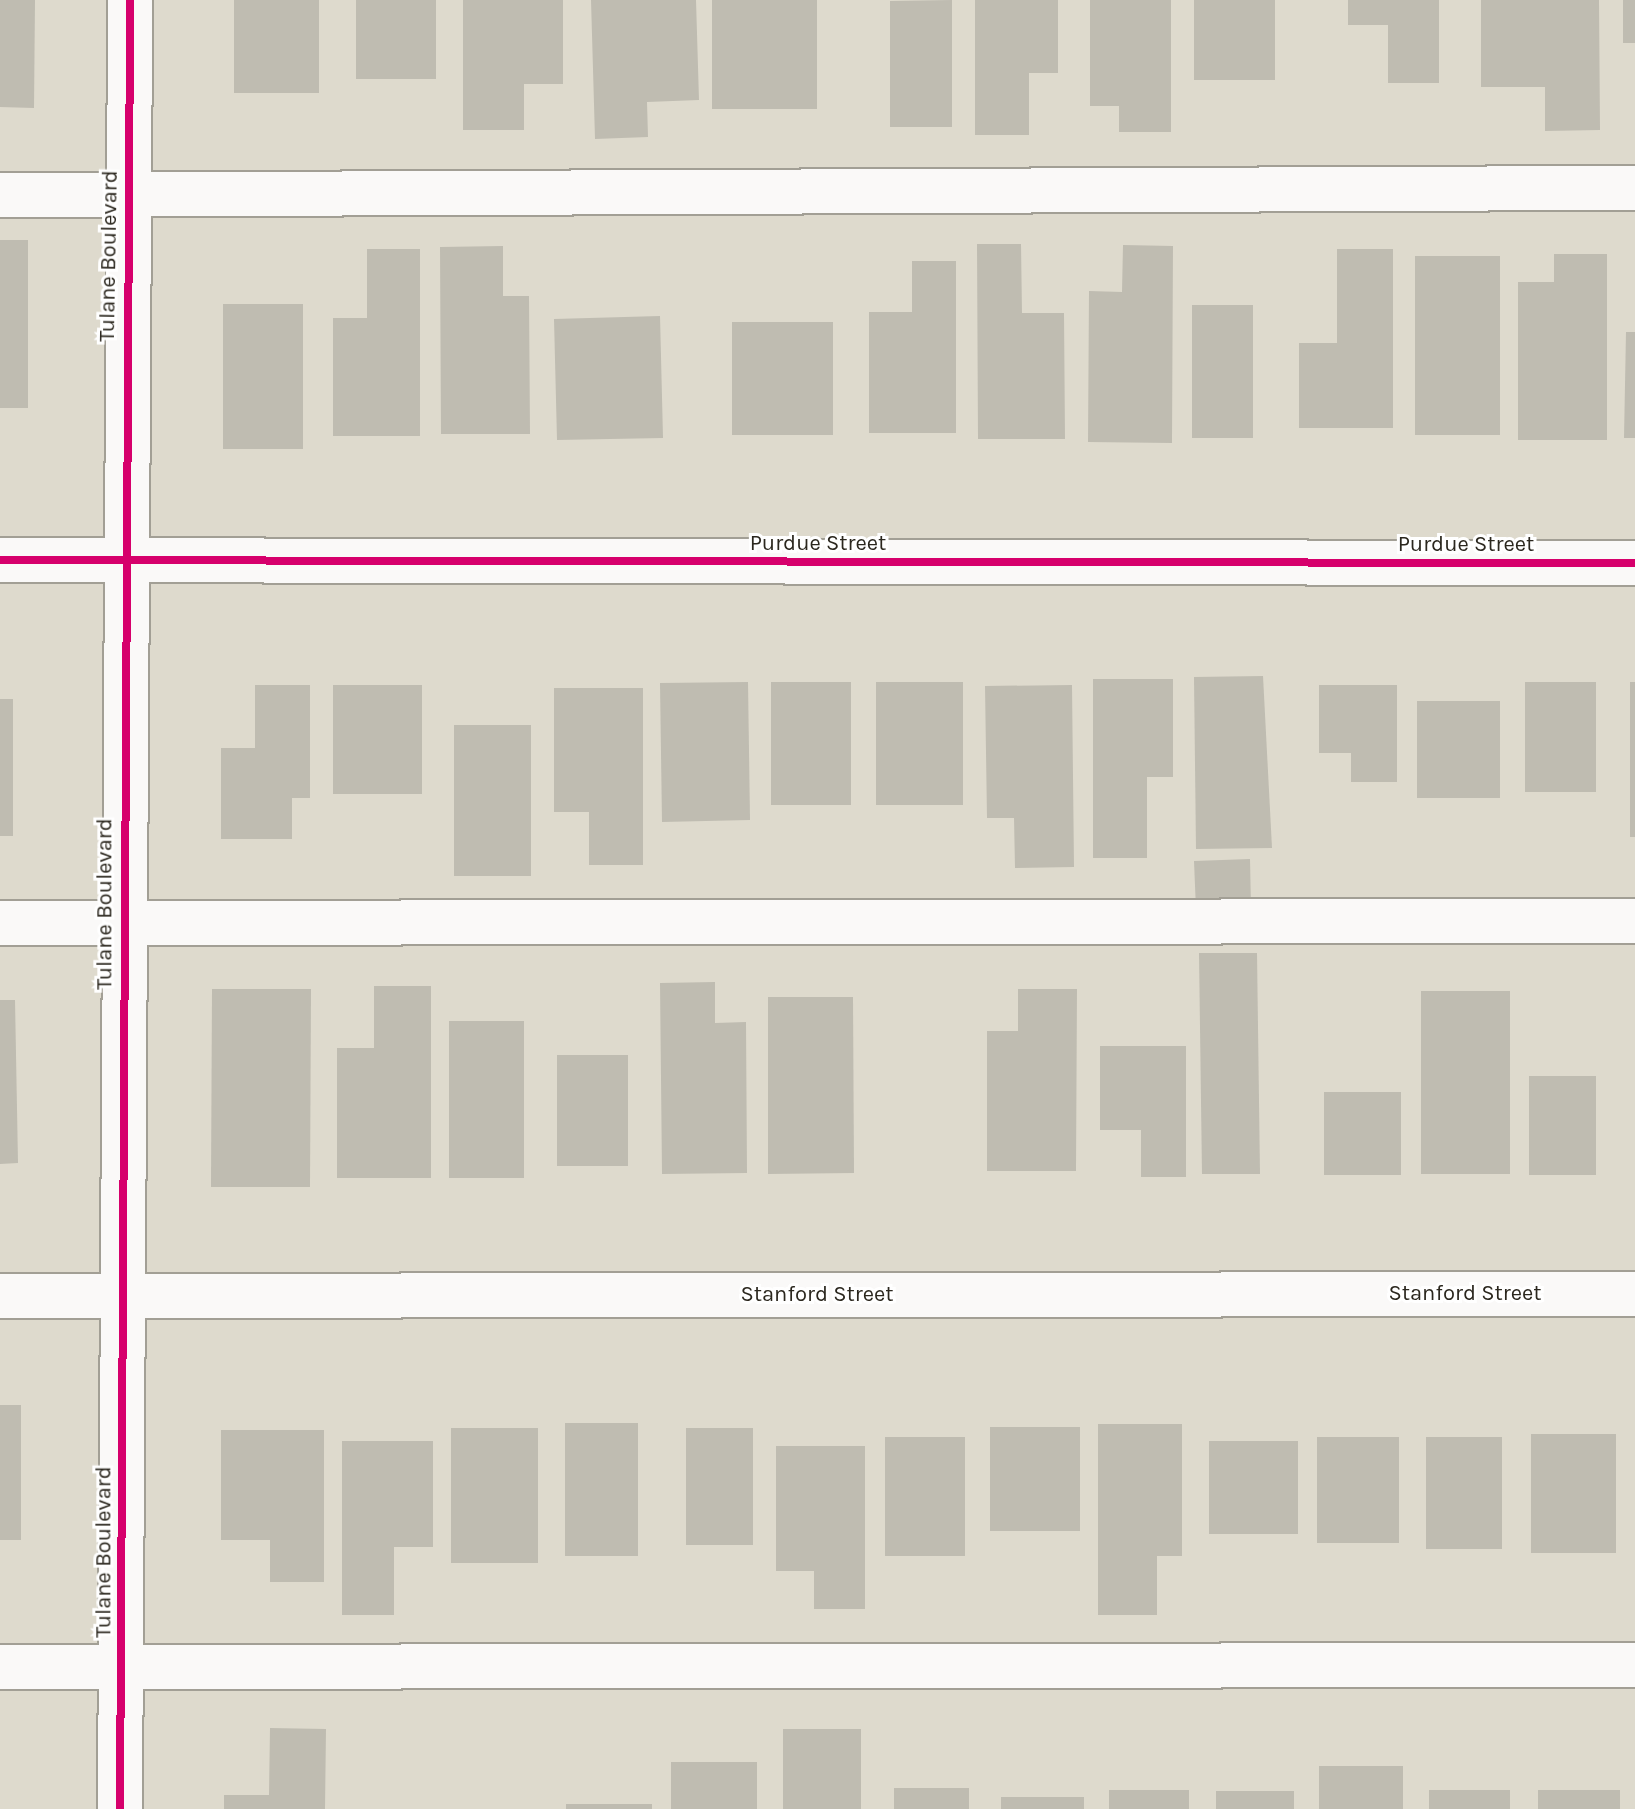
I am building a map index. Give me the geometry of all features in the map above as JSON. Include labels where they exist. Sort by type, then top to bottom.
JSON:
[{"type":"street","name":"Tulane Boulevard","points":[[120,1809],[123,561],[130,0]]},
{"type":"street","points":[[0,195],[128,197],[1635,188]]},
{"type":"street","name":"Purdue Street","points":[[0,560],[1635,563]]},
{"type":"street","points":[[0,923],[1635,921]]},
{"type":"street","name":"Stanford Street","points":[[0,1296],[1635,1294]]},
{"type":"street","points":[[0,1667],[1635,1665]]},
{"type":"building","points":[[0,0],[35,0],[34,108],[0,107]]},
{"type":"building","points":[[234,0],[319,0],[319,93],[234,93]]},
{"type":"building","points":[[356,0],[436,0],[436,79],[356,79]]},
{"type":"building","points":[[463,0],[563,0],[563,84],[524,84],[524,130],[463,130]]},
{"type":"building","points":[[591,0],[696,0],[699,100],[647,102],[648,137],[595,139]]},
{"type":"building","points":[[712,0],[817,0],[817,109],[712,109]]},
{"type":"building","points":[[952,0],[952,127],[890,127],[890,1]]},
{"type":"building","points":[[975,0],[1058,0],[1058,73],[1029,73],[1029,135],[975,135]]},
{"type":"building","points":[[1090,0],[1171,0],[1171,132],[1119,132],[1119,106],[1090,106]]},
{"type":"building","points":[[1194,0],[1275,0],[1275,80],[1194,80]]},
{"type":"building","points":[[1348,0],[1439,0],[1439,83],[1388,83],[1388,25],[1348,25]]},
{"type":"building","points":[[1481,0],[1599,0],[1600,130],[1545,131],[1545,87],[1481,87]]},
{"type":"building","points":[[1623,0],[1635,0],[1635,43],[1623,43]]},
{"type":"building","points":[[0,240],[28,240],[28,408],[0,408]]},
{"type":"building","points":[[977,244],[1021,244],[1022,313],[1064,313],[1065,439],[978,439]]},
{"type":"building","points":[[1123,245],[1173,246],[1172,443],[1088,442],[1089,291],[1122,292]]},
{"type":"building","points":[[503,246],[503,296],[529,296],[530,434],[441,434],[440,247]]},
{"type":"building","points":[[367,249],[420,249],[420,436],[333,436],[333,318],[367,318]]},
{"type":"building","points":[[1337,249],[1393,249],[1393,428],[1299,428],[1299,343],[1337,343]]},
{"type":"building","points":[[1554,254],[1607,254],[1607,440],[1518,440],[1518,282],[1554,282]]},
{"type":"building","points":[[1415,256],[1500,256],[1500,435],[1415,435]]},
{"type":"building","points":[[912,261],[956,261],[956,433],[869,433],[869,312],[912,312]]},
{"type":"building","points":[[223,304],[303,304],[303,449],[223,449]]},
{"type":"building","points":[[1192,305],[1253,305],[1253,438],[1192,438]]},
{"type":"building","points":[[660,316],[663,438],[557,440],[554,319]]},
{"type":"building","points":[[732,322],[833,322],[833,435],[732,435]]},
{"type":"building","points":[[1626,332],[1635,332],[1635,438],[1624,438]]},
{"type":"building","points":[[1263,676],[1272,848],[1196,849],[1194,677]]},
{"type":"building","points":[[1093,679],[1173,679],[1173,777],[1147,777],[1147,858],[1093,858]]},
{"type":"building","points":[[748,682],[750,820],[662,822],[660,683]]},
{"type":"building","points":[[771,682],[851,682],[851,805],[771,805]]},
{"type":"building","points":[[876,682],[963,682],[963,805],[876,805]]},
{"type":"building","points":[[1525,682],[1596,682],[1596,792],[1525,792]]},
{"type":"building","points":[[1630,682],[1635,682],[1635,837],[1630,837]]},
{"type":"building","points":[[255,685],[310,685],[310,798],[292,798],[292,839],[221,839],[221,748],[255,748]]},
{"type":"building","points":[[333,685],[422,685],[422,794],[333,794]]},
{"type":"building","points":[[1072,685],[1074,867],[1015,868],[1014,818],[987,818],[985,686]]},
{"type":"building","points":[[1319,685],[1397,685],[1397,782],[1351,782],[1351,753],[1319,753]]},
{"type":"building","points":[[554,688],[643,688],[643,865],[589,865],[589,812],[554,812]]},
{"type":"building","points":[[0,699],[13,699],[13,836],[0,836]]},
{"type":"building","points":[[1417,701],[1500,701],[1500,798],[1417,798]]},
{"type":"building","points":[[454,725],[531,725],[531,876],[454,876]]},
{"type":"building","points":[[1250,859],[1251,909],[1196,910],[1194,861]]},
{"type":"building","points":[[1199,953],[1257,953],[1260,1174],[1202,1174]]},
{"type":"building","points":[[715,982],[715,1023],[746,1022],[747,1173],[662,1174],[660,983]]},
{"type":"building","points":[[374,986],[431,986],[431,1178],[337,1178],[337,1048],[374,1048]]},
{"type":"building","points":[[212,989],[311,989],[310,1187],[211,1187]]},
{"type":"building","points":[[1018,989],[1077,989],[1076,1171],[987,1171],[987,1031],[1018,1031]]},
{"type":"building","points":[[1421,991],[1510,991],[1510,1174],[1421,1174]]},
{"type":"building","points":[[768,997],[853,997],[854,1173],[768,1174]]},
{"type":"building","points":[[0,1000],[15,1000],[18,1163],[0,1164]]},
{"type":"building","points":[[449,1021],[524,1021],[524,1178],[449,1178]]},
{"type":"building","points":[[1100,1046],[1186,1046],[1186,1177],[1141,1177],[1141,1130],[1100,1130]]},
{"type":"building","points":[[557,1055],[628,1055],[628,1166],[557,1166]]},
{"type":"building","points":[[1529,1076],[1596,1076],[1596,1175],[1529,1175]]},
{"type":"building","points":[[1324,1092],[1401,1092],[1401,1175],[1324,1175]]},
{"type":"building","points":[[0,1405],[21,1405],[21,1540],[0,1540]]},
{"type":"building","points":[[565,1423],[638,1423],[638,1556],[565,1556]]},
{"type":"building","points":[[1098,1424],[1182,1424],[1182,1556],[1157,1556],[1157,1615],[1098,1615]]},
{"type":"building","points":[[990,1427],[1080,1427],[1080,1531],[990,1531]]},
{"type":"building","points":[[451,1428],[538,1428],[538,1563],[451,1563]]},
{"type":"building","points":[[686,1428],[753,1428],[753,1545],[686,1545]]},
{"type":"building","points":[[221,1430],[324,1430],[324,1582],[270,1582],[270,1540],[221,1540]]},
{"type":"building","points":[[1531,1434],[1616,1434],[1616,1553],[1531,1553]]},
{"type":"building","points":[[885,1437],[965,1437],[965,1556],[885,1556]]},
{"type":"building","points":[[1317,1437],[1399,1437],[1399,1543],[1317,1543]]},
{"type":"building","points":[[1426,1437],[1502,1437],[1502,1549],[1426,1549]]},
{"type":"building","points":[[342,1441],[433,1441],[433,1547],[394,1547],[394,1615],[342,1615]]},
{"type":"building","points":[[1209,1441],[1298,1441],[1298,1534],[1209,1534]]},
{"type":"building","points":[[776,1446],[865,1446],[865,1609],[814,1609],[814,1571],[776,1571]]},
{"type":"building","points":[[270,1728],[326,1729],[325,1809],[224,1809],[224,1795],[269,1795]]},
{"type":"building","points":[[783,1729],[861,1729],[861,1809],[783,1809]]},
{"type":"building","points":[[671,1762],[757,1762],[757,1809],[671,1809]]},
{"type":"building","points":[[1319,1766],[1403,1766],[1403,1809],[1319,1809]]},
{"type":"building","points":[[894,1788],[969,1788],[969,1809],[894,1809]]},
{"type":"building","points":[[1109,1790],[1189,1790],[1189,1809],[1109,1809]]},
{"type":"building","points":[[1429,1790],[1510,1790],[1510,1809],[1429,1809]]},
{"type":"building","points":[[1538,1790],[1620,1790],[1620,1809],[1538,1809]]},
{"type":"building","points":[[1216,1791],[1294,1791],[1294,1809],[1216,1809]]},
{"type":"building","points":[[1001,1797],[1084,1797],[1084,1809],[1001,1809]]},
{"type":"building","points":[[566,1804],[652,1804],[652,1809],[566,1809]]},
{"type":"cycle path","points":[[120,1809],[130,0]]},
{"type":"cycle path","points":[[0,560],[1635,563]]}]
